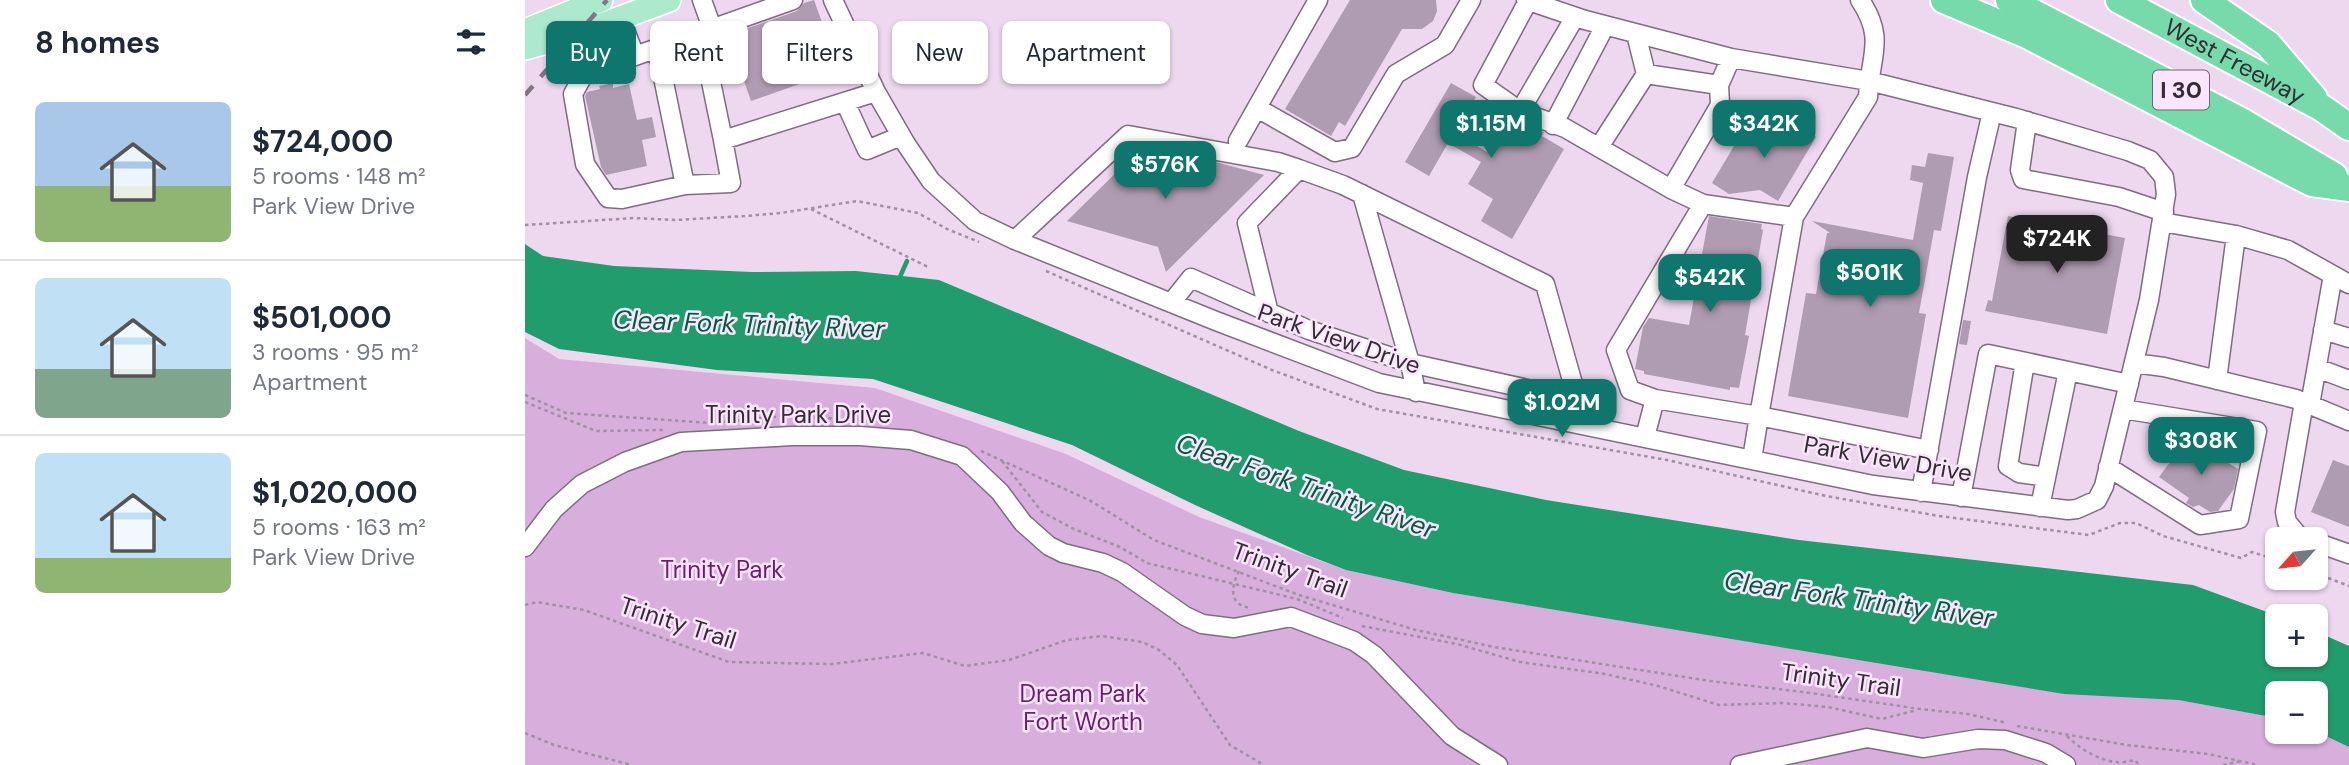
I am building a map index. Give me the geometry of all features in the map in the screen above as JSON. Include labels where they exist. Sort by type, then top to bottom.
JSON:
[{"type":"highway","points":[[1944,0],[2027,35],[2312,183],[2349,187]]},
{"type":"highway","name":"West Freeway","points":[[2009,0],[2241,121],[2349,187]]},
{"type":"highway","name":"West Freeway","points":[[2119,0],[2322,108],[2349,127]]},
{"type":"highway","points":[[2204,0],[2268,44],[2322,108]]},
{"type":"main road","points":[[525,31],[601,0]]},
{"type":"main road","points":[[525,48],[580,33],[669,0]]},
{"type":"street","points":[[702,0],[705,21]]},
{"type":"street","points":[[734,21],[793,0]]},
{"type":"street","name":"Park View Drive","points":[[833,0],[876,92],[901,136],[931,181],[975,221],[1171,303],[1379,383],[1416,392],[1873,485],[2040,507],[2077,509],[2097,500],[2108,467],[2149,300],[2163,217],[2166,194],[2164,177],[2150,160],[2128,150],[1992,112],[1869,81],[1731,58],[1605,26],[1527,1]]},
{"type":"street","points":[[1238,141],[1318,0]]},
{"type":"street","points":[[1257,108],[1335,152],[1352,148],[1396,74],[1445,45],[1471,0]]},
{"type":"street","points":[[1752,459],[1794,217],[1868,97],[1876,45],[1874,25],[1860,0]]},
{"type":"street","points":[[1527,1],[1483,85],[1520,111],[1565,128],[1671,190],[1703,204],[1794,217]]},
{"type":"street","points":[[620,17],[622,21]]},
{"type":"street","points":[[1520,111],[1575,17]]},
{"type":"street","points":[[1553,125],[1605,26]]},
{"type":"street","points":[[1599,147],[1646,75],[1636,34]]},
{"type":"street","points":[[1671,190],[1720,105],[1719,85],[1731,58]]},
{"type":"street","points":[[1646,75],[1719,85]]},
{"type":"street","points":[[579,84],[573,94],[585,164],[607,198],[622,199],[685,185],[731,183],[714,84]]},
{"type":"street","points":[[664,84],[685,185]]},
{"type":"street","points":[[723,140],[876,92]]},
{"type":"street","points":[[845,102],[867,150],[901,136]]},
{"type":"street","points":[[1921,492],[1977,177],[1992,112]]},
{"type":"street","points":[[2027,121],[2020,170],[2023,179],[2119,197],[2163,217],[2288,250],[2349,284]]},
{"type":"street","points":[[1015,240],[1128,135],[1278,162],[1361,194],[1545,284],[1575,391],[1569,421]]},
{"type":"street","points":[[1269,313],[1247,223],[1299,169]]},
{"type":"street","points":[[1361,194],[1416,392]]},
{"type":"street","points":[[1703,204],[1616,350],[1630,390],[1655,398],[1929,450]]},
{"type":"street","points":[[2217,380],[2236,235]]},
{"type":"street","points":[[2291,527],[2285,512],[2333,275]]},
{"type":"street","points":[[1171,303],[1191,278],[1308,330],[1410,363],[1573,399]]},
{"type":"street","points":[[2323,330],[2349,338]]},
{"type":"street","points":[[1961,497],[1988,354],[2129,384]]},
{"type":"street","points":[[2025,362],[2008,466],[2019,473],[2046,477]]},
{"type":"street","points":[[2134,363],[2164,367],[2307,404],[2349,421]]},
{"type":"street","points":[[2316,368],[2349,380]]},
{"type":"street","points":[[2040,507],[2068,371]]},
{"type":"street","points":[[1645,437],[1655,398]]},
{"type":"street","points":[[2108,467],[2200,524],[2239,519],[2257,430],[2123,409]]},
{"type":"street","name":"Trinity Park Drive","points":[[525,547],[554,509],[582,484],[625,462],[681,442],[792,436],[860,436],[911,440],[962,456],[1000,492],[1023,523],[1049,547],[1103,563],[1122,572],[1185,616],[1202,624],[1234,628],[1291,617],[1354,641],[1374,655],[1452,736],[1498,765]]},
{"type":"street","points":[[2328,547],[2349,554]]},
{"type":"street","points":[[1740,765],[1867,738],[1923,748],[1978,739],[2005,740],[2046,752],[2066,765]]},
{"type":"path","points":[[525,225],[782,213],[857,201],[918,213],[947,229],[982,243]]},
{"type":"path","points":[[810,209],[930,268]]},
{"type":"path","points":[[1039,268],[1248,360],[1377,409],[1655,458],[1826,496],[1938,516],[2089,535],[2120,523],[2136,523],[2163,536],[2241,558],[2252,552],[2265,556]]},
{"type":"path","points":[[525,395],[596,431],[667,430]]},
{"type":"path","points":[[525,402],[565,416],[711,423],[793,415],[844,419]]},
{"type":"path","points":[[708,428],[749,419]]},
{"type":"path","name":"Trinity Trail","points":[[974,448],[1091,501],[1154,540],[1239,571],[1298,597],[1416,630],[1494,647],[1710,681],[1968,714],[2067,736],[2127,746],[2208,754],[2258,765]]},
{"type":"path","points":[[1001,459],[1042,512],[1120,547],[1147,563],[1298,597],[1363,626],[1457,644],[1520,662],[1605,674],[1658,685],[1719,705],[1783,703],[1817,706],[1882,719],[1920,709]]},
{"type":"path","points":[[1239,571],[1233,584],[1235,600],[1243,606],[1254,607]]},
{"type":"path","points":[[2328,578],[2349,586]]},
{"type":"path","name":"Trinity Trail","points":[[525,605],[537,602],[584,610],[729,662],[832,664],[923,653],[965,666],[1009,660],[1067,640],[1102,636],[1142,642],[1159,650],[1177,664],[1230,744],[1264,765]]},
{"type":"path","points":[[525,733],[554,745],[632,765]]},
{"type":"path","name":"Trinity Trail","points":[[2067,736],[2076,746],[2087,751],[2119,763],[2135,760],[2139,765]]},
{"type":"path","points":[[2223,765],[2241,761]]},
{"type":"green space","name":"Trinity Park","points":[[525,338],[559,359],[875,388],[1066,454],[1199,517],[1346,570],[1453,593],[1786,647],[2178,700],[2265,716],[2265,744],[2328,744],[2328,737],[2349,747],[2349,765],[525,765]]},
{"type":"water","name":"Clear Fork Trinity River","points":[[525,244],[543,256],[614,266],[752,272],[856,271],[939,280],[1299,431],[1404,470],[1546,500],[1799,540],[2193,585],[2265,611],[2265,667],[2328,667],[2328,637],[2349,646],[2349,747],[2328,737],[2328,681],[2265,681],[2265,716],[2178,700],[2064,694],[1453,593],[1346,570],[1195,505],[1072,445],[873,379],[717,370],[559,349],[525,332]]},
{"type":"building","points":[[814,0],[822,21],[768,21],[797,11],[804,3]]},
{"type":"building","points":[[1350,0],[1436,0],[1437,11],[1433,21],[1422,29],[1402,29],[1345,126],[1339,122],[1331,136],[1285,109]]},
{"type":"building","points":[[762,23],[762,84],[799,84],[751,101],[745,84],[748,84],[748,28]]},
{"type":"building","points":[[1451,83],[1476,97],[1455,133],[1487,152],[1508,116],[1531,129],[1544,132],[1542,136],[1564,149],[1512,239],[1481,221],[1493,199],[1468,184],[1481,162],[1448,143],[1429,176],[1405,162]]},
{"type":"building","points":[[613,84],[613,88],[629,84],[637,120],[652,117],[656,137],[642,140],[647,166],[606,175],[601,167],[585,96],[587,92],[600,89],[599,86]]},
{"type":"building","points":[[1750,119],[1767,128],[1798,125],[1816,137],[1778,201],[1760,190],[1729,194],[1712,183]]},
{"type":"building","points":[[1133,148],[1216,162],[1264,175],[1166,272],[1158,247],[1067,221],[1135,154]]},
{"type":"building","points":[[1928,153],[1954,157],[1941,231],[1934,230],[1919,313],[1926,314],[1908,418],[1788,396],[1806,293],[1816,294],[1827,233],[1830,233],[1812,221],[1913,240],[1923,183],[1910,180],[1912,165],[1925,167]]},
{"type":"building","points":[[1709,216],[1762,224],[1763,230],[1739,388],[1730,387],[1730,390],[1644,374],[1644,371],[1635,369],[1643,327],[1649,318],[1689,325]]},
{"type":"building","points":[[2008,216],[2125,238],[2107,334],[1985,311],[1988,300],[1992,301]]},
{"type":"building","points":[[1963,320],[1971,321],[1967,345],[1959,344]]},
{"type":"building","points":[[2188,438],[2238,469],[2234,489],[2218,511],[2210,512],[2199,505],[2193,507],[2186,503],[2189,498],[2159,477]]},
{"type":"building","points":[[2333,460],[2349,466],[2349,527],[2311,512]]},
{"type":"waterway","points":[[899,279],[907,261]]},
{"type":"railway","points":[[525,95],[607,0]]},
{"type":"park label","name":"Dream Park Fort Worth","points":[[1083,708]]}]
